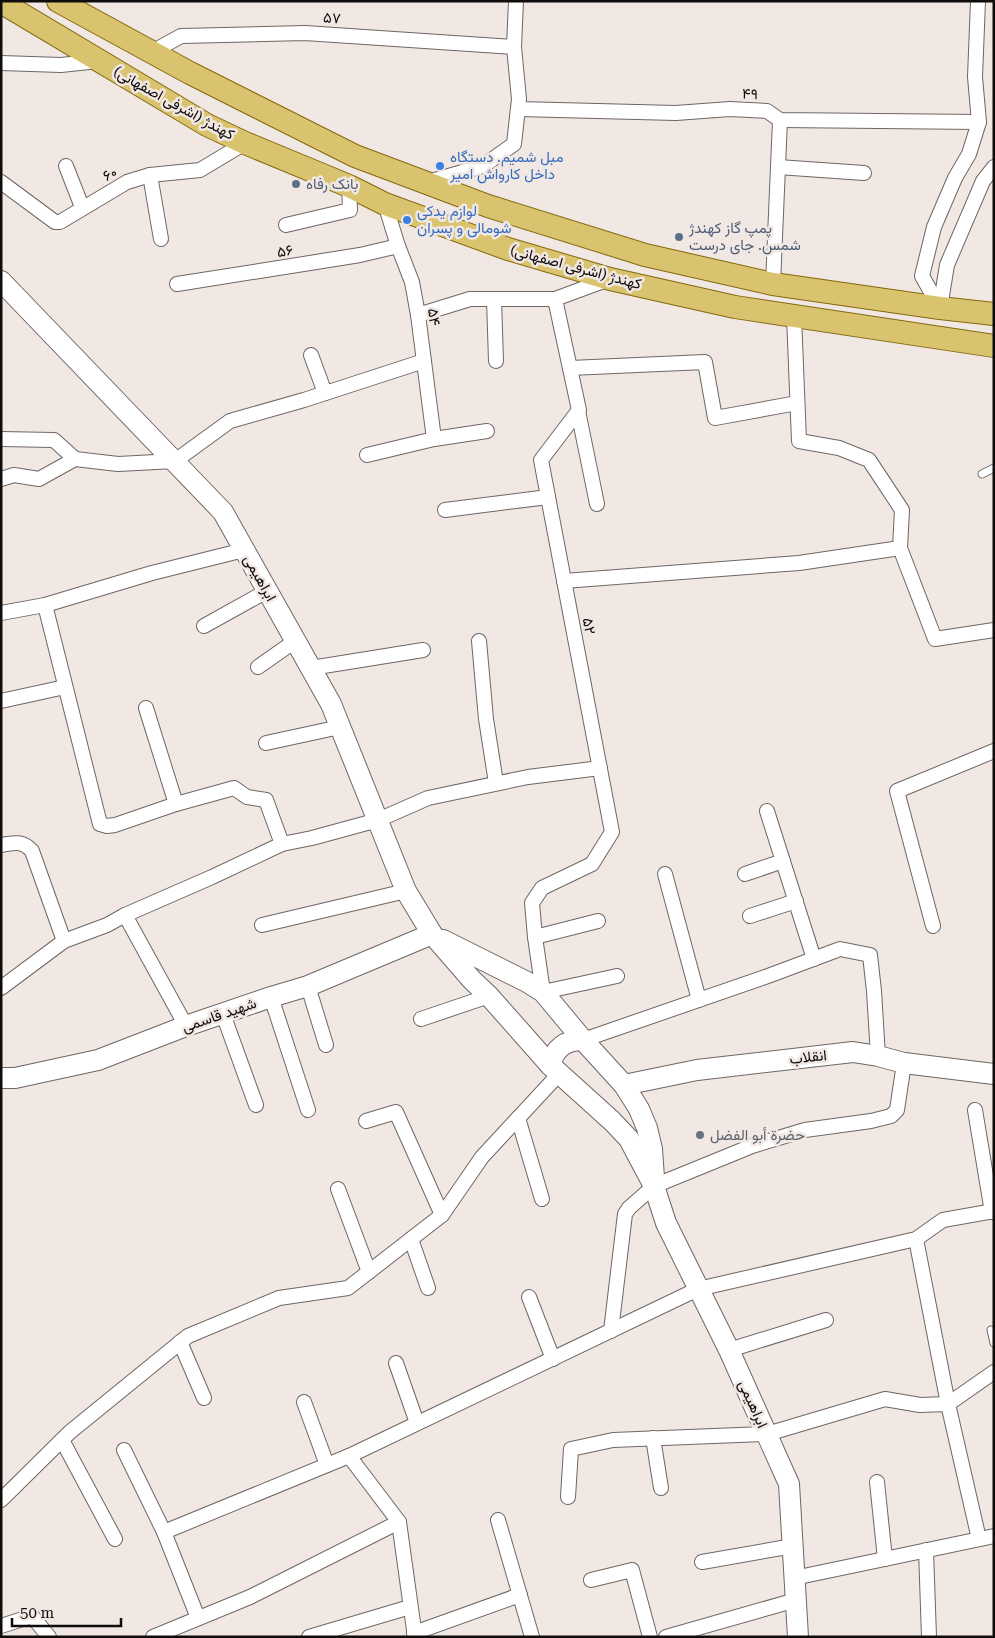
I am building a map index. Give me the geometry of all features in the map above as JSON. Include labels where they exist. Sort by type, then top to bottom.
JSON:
[{"type":"main road","name":"کهندژ (اشرفی اصفهانی)","points":[[58,1],[152,52],[355,156],[488,206],[645,255],[773,284],[994,314]]},
{"type":"main road","name":"کهندژ (اشرفی اصفهانی)","points":[[1,2],[206,125],[349,186],[385,204],[508,249],[610,278],[735,308],[993,347]]},
{"type":"main road","name":"ابراهیمی","points":[[1,281],[223,512],[331,704],[406,892],[432,934],[555,1070],[625,1133],[640,1158],[654,1186],[666,1223],[729,1350],[789,1484],[798,1637]]},
{"type":"main road","name":"شهید قاسمی","points":[[1,1078],[15,1078],[98,1060],[186,1026],[308,986],[432,934]]},
{"type":"main road","points":[[432,934],[543,992],[624,1085],[639,1109],[647,1128],[652,1149],[654,1186]]},
{"type":"main road","points":[[555,1070],[552,1056],[558,1049],[565,1043],[573,1040],[583,1040]]},
{"type":"main road","name":"انقلاب","points":[[624,1085],[697,1070],[853,1052],[904,1062],[994,1074]]},
{"type":"street","points":[[427,183],[483,166],[514,144],[519,99],[514,47],[516,1]]},
{"type":"street","points":[[940,308],[922,276],[934,227],[955,178],[969,154],[978,122],[975,77],[978,1]]},
{"type":"street","name":"۵۷","points":[[152,52],[182,36],[305,33],[514,47]]},
{"type":"street","points":[[1,63],[61,65],[99,61]]},
{"type":"street","name":"۴۹","points":[[518,109],[676,114],[730,110],[767,111],[780,120],[978,122]]},
{"type":"street","points":[[773,284],[780,120]]},
{"type":"street","name":"۶۰","points":[[1,182],[55,222],[64,220],[82,207],[127,182],[150,175],[200,170],[245,143]]},
{"type":"street","points":[[66,166],[82,207]]},
{"type":"street","points":[[940,308],[947,265],[983,181],[994,166]]},
{"type":"street","points":[[778,167],[864,173]]},
{"type":"street","points":[[150,175],[161,239]]},
{"type":"street","points":[[286,225],[350,210],[349,186]]},
{"type":"street","name":"۵۴","points":[[385,204],[412,282],[434,440]]},
{"type":"street","name":"۵۶","points":[[177,284],[351,256],[398,246]]},
{"type":"street","points":[[418,315],[470,299],[555,299],[610,278]]},
{"type":"street","points":[[494,299],[496,361]]},
{"type":"street","points":[[555,299],[597,504]]},
{"type":"street","points":[[794,316],[799,441],[839,448],[869,460],[902,510],[900,548],[934,640],[994,630]]},
{"type":"street","points":[[311,355],[325,393]]},
{"type":"street","points":[[1,439],[54,440],[75,459],[118,464],[175,461],[230,421],[325,393],[424,360]]},
{"type":"street","points":[[570,368],[705,362],[715,418],[797,403]]},
{"type":"street","name":"۵۲","points":[[543,992],[532,903],[542,888],[592,864],[612,832],[541,460],[578,411]]},
{"type":"street","points":[[368,455],[434,440],[487,431]]},
{"type":"street","points":[[1,479],[14,475],[39,479],[75,459]]},
{"type":"street","points":[[445,510],[548,497]]},
{"type":"street","points":[[564,581],[799,563],[900,548]]},
{"type":"street","points":[[1,613],[46,606],[152,573],[244,550]]},
{"type":"street","points":[[204,626],[267,591]]},
{"type":"street","points":[[46,606],[100,824],[107,826],[115,824],[234,788],[247,797],[266,800],[282,844]]},
{"type":"street","points":[[258,667],[295,641]]},
{"type":"street","points":[[479,641],[486,719],[496,783]]},
{"type":"street","points":[[311,668],[423,650]]},
{"type":"street","points":[[1,701],[65,687]]},
{"type":"street","points":[[146,708],[176,804]]},
{"type":"street","points":[[266,743],[340,727]]},
{"type":"street","points":[[933,926],[897,791],[994,751]]},
{"type":"street","points":[[1,988],[64,941],[107,925],[124,915],[282,844],[378,820],[428,798],[528,777],[600,768]]},
{"type":"street","points":[[767,811],[814,959]]},
{"type":"street","points":[[1,844],[25,844],[32,851],[64,941]]},
{"type":"street","points":[[745,874],[783,861]]},
{"type":"street","points":[[665,874],[700,1000]]},
{"type":"street","points":[[262,924],[406,892]]},
{"type":"street","points":[[750,916],[796,901]]},
{"type":"street","points":[[124,915],[186,1026]]},
{"type":"street","points":[[535,937],[598,921]]},
{"type":"street","points":[[583,1040],[840,949],[870,955],[878,1056]]},
{"type":"street","points":[[543,992],[617,976]]},
{"type":"street","points":[[308,986],[326,1045]]},
{"type":"street","points":[[421,1018],[489,996]]},
{"type":"street","points":[[271,997],[308,1110]]},
{"type":"street","points":[[223,1014],[256,1105]]},
{"type":"street","points":[[611,1331],[625,1214],[629,1208],[654,1186],[752,1146],[805,1130],[871,1121],[891,1116],[898,1110],[904,1062]]},
{"type":"street","points":[[1,1500],[62,1440],[188,1336],[280,1298],[348,1288],[442,1215],[482,1157],[518,1118],[555,1070]]},
{"type":"street","points":[[164,1532],[349,1456],[698,1289],[916,1239],[943,1220],[993,1212],[975,1110]]},
{"type":"street","points":[[366,1121],[396,1112],[442,1215]]},
{"type":"street","points":[[518,1118],[542,1199]]},
{"type":"street","points":[[338,1189],[368,1272]]},
{"type":"street","points":[[411,1239],[428,1288]]},
{"type":"street","points":[[916,1239],[948,1404],[979,1539]]},
{"type":"street","points":[[529,1296],[553,1358]]},
{"type":"street","points":[[729,1350],[826,1320]]},
{"type":"street","points":[[180,1342],[204,1398]]},
{"type":"street","points":[[396,1363],[417,1423]]},
{"type":"street","points":[[568,1497],[571,1449],[613,1440],[767,1434],[885,1399],[920,1405],[948,1404],[994,1372]]},
{"type":"street","points":[[304,1402],[326,1465]]},
{"type":"street","points":[[653,1438],[661,1488]]},
{"type":"street","points":[[62,1440],[116,1539]]},
{"type":"street","points":[[124,1450],[164,1532],[198,1618]]},
{"type":"street","points":[[349,1456],[398,1522],[414,1635],[520,1595]]},
{"type":"street","points":[[877,1482],[884,1559]]},
{"type":"street","points":[[498,1520],[532,1637]]},
{"type":"street","points":[[153,1637],[250,1596],[398,1522]]},
{"type":"street","points":[[794,1578],[994,1536]]},
{"type":"street","points":[[702,1562],[792,1546]]},
{"type":"street","points":[[926,1550],[929,1637]]},
{"type":"street","points":[[591,1580],[632,1570],[650,1637]]},
{"type":"street","points":[[666,1637],[796,1600]]},
{"type":"street","points":[[309,1637],[410,1607]]},
{"type":"street","points":[[1,1626],[32,1616],[49,1637]]},
{"type":"lane","points":[[982,474],[994,468]]},
{"type":"lane","points":[[991,1330],[994,1343]]},
{"type":"place","name":"مبل شمیم. دستگاه داخل کارواش امیر","points":[[440,166]]},
{"type":"place","name":"بانک رفاه","points":[[296,184]]},
{"type":"place","name":"لوازم یدکی شومالی و پسران","points":[[407,220]]},
{"type":"place","name":"پمپ گاز کهندژ شمس. جای درست","points":[[679,237]]},
{"type":"place","name":"حضرة أبو الفضل","points":[[700,1135]]}]
